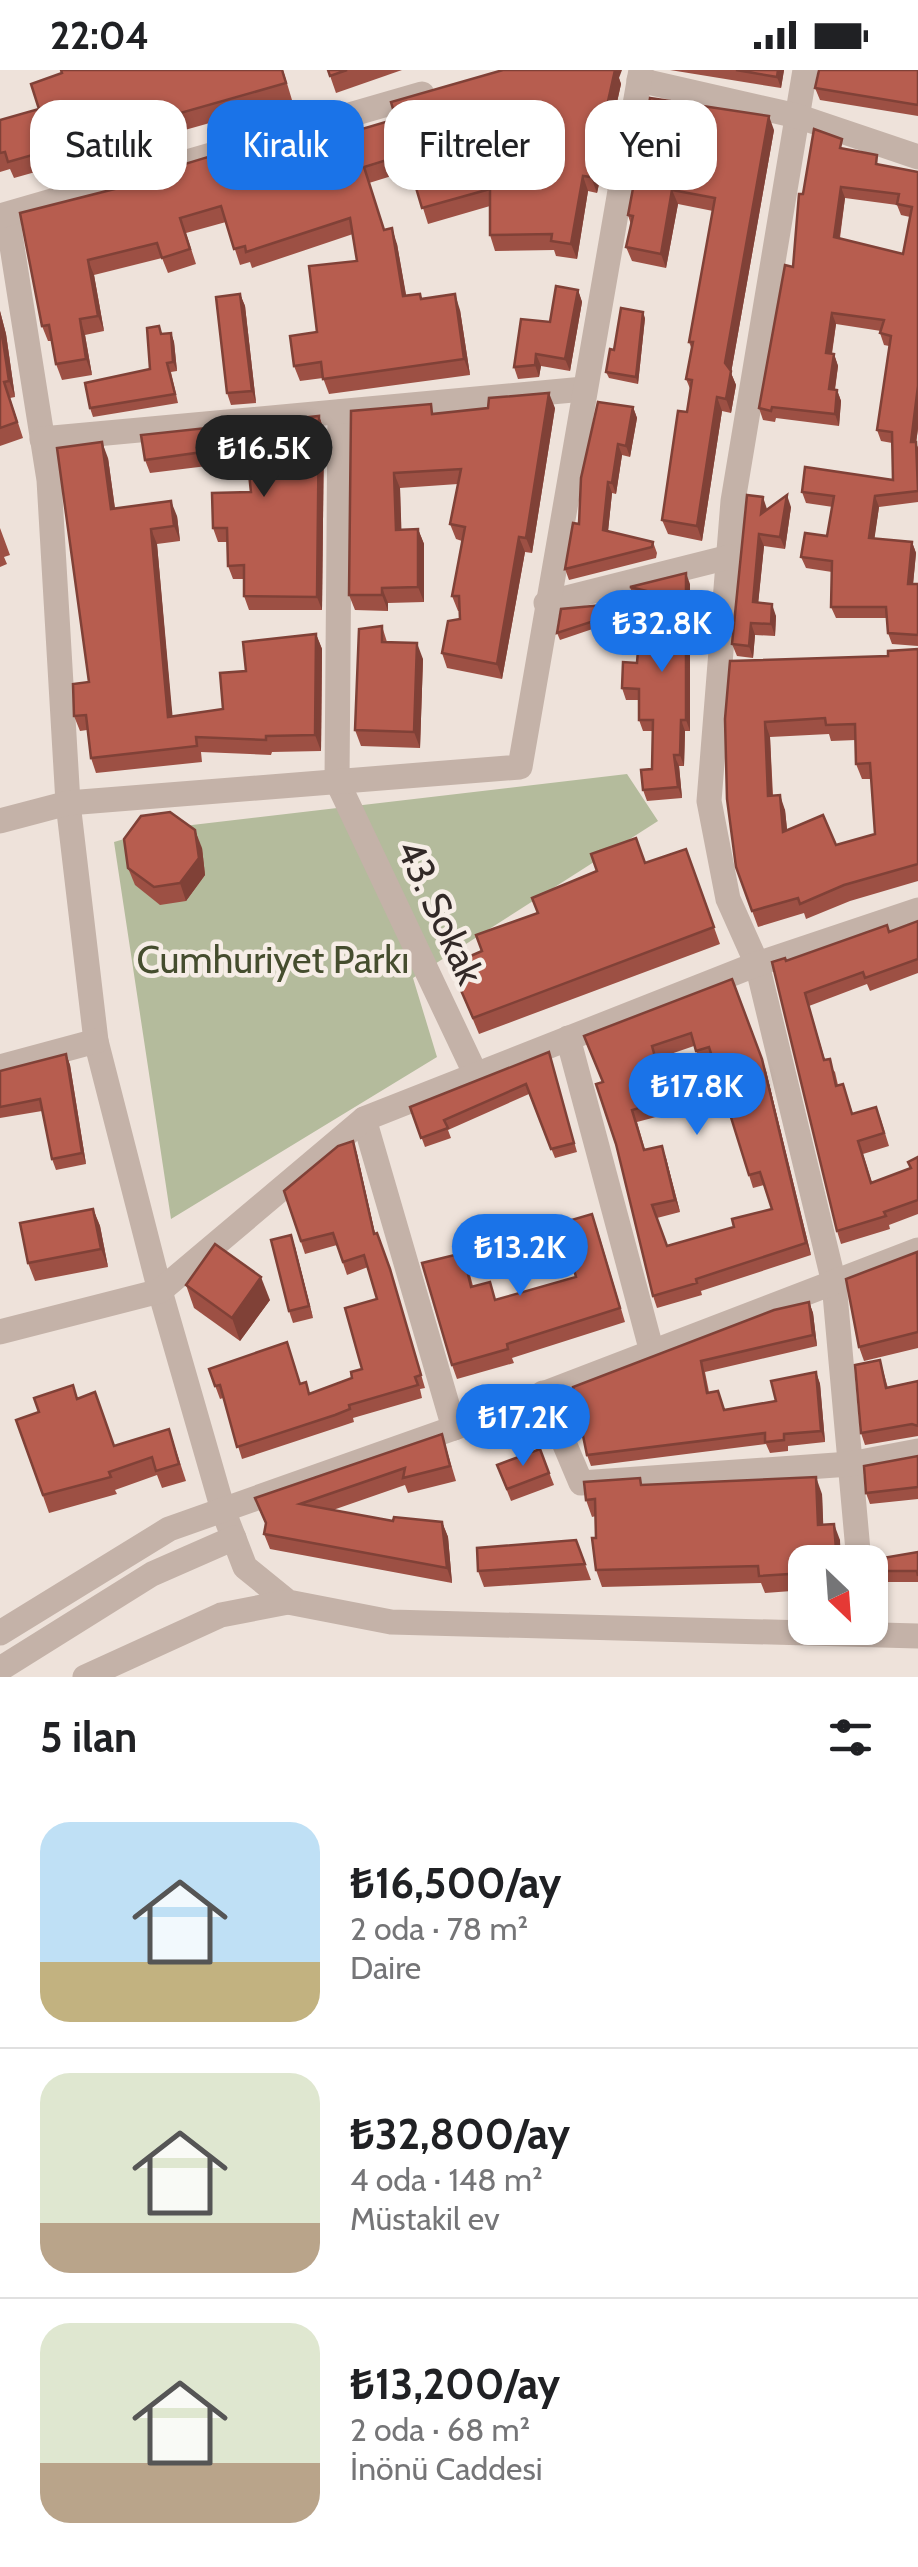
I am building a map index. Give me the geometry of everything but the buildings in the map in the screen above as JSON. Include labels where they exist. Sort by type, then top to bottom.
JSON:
[{"type":"street","points":[[805,70],[733,501],[709,801],[728,899],[758,964],[834,1283],[857,1545]]},
{"type":"street","points":[[0,821],[68,804],[520,767],[640,75],[797,116],[918,157]]},
{"type":"street","points":[[288,1602],[244,1567],[223,1510],[160,1291],[96,1040],[68,804],[42,439],[3,215],[446,87]]},
{"type":"street","points":[[42,439],[584,389]]},
{"type":"street","points":[[337,782],[340,412]]},
{"type":"street","points":[[546,604],[729,557]]},
{"type":"street","name":"43. Sokak","points":[[337,782],[476,1075]]},
{"type":"street","points":[[0,1332],[160,1291],[364,1119],[758,964],[918,910]]},
{"type":"street","points":[[568,1038],[652,1352]]},
{"type":"street","points":[[0,1067],[96,1040]]},
{"type":"street","points":[[364,1119],[454,1428]]},
{"type":"street","points":[[0,1633],[168,1529],[454,1428],[918,1250]]},
{"type":"street","points":[[544,1393],[581,1483],[850,1464],[918,1451]]},
{"type":"street","points":[[0,1669],[152,1574],[234,1538]]},
{"type":"street","points":[[85,1677],[222,1614],[288,1602],[391,1622],[788,1630]]},
{"type":"street","points":[[888,1633],[918,1636]]},
{"type":"green space","name":"Cumhuriyet Parkı","points":[[627,774],[658,821],[413,978],[437,1057],[171,1219],[114,842],[158,829]]}]
